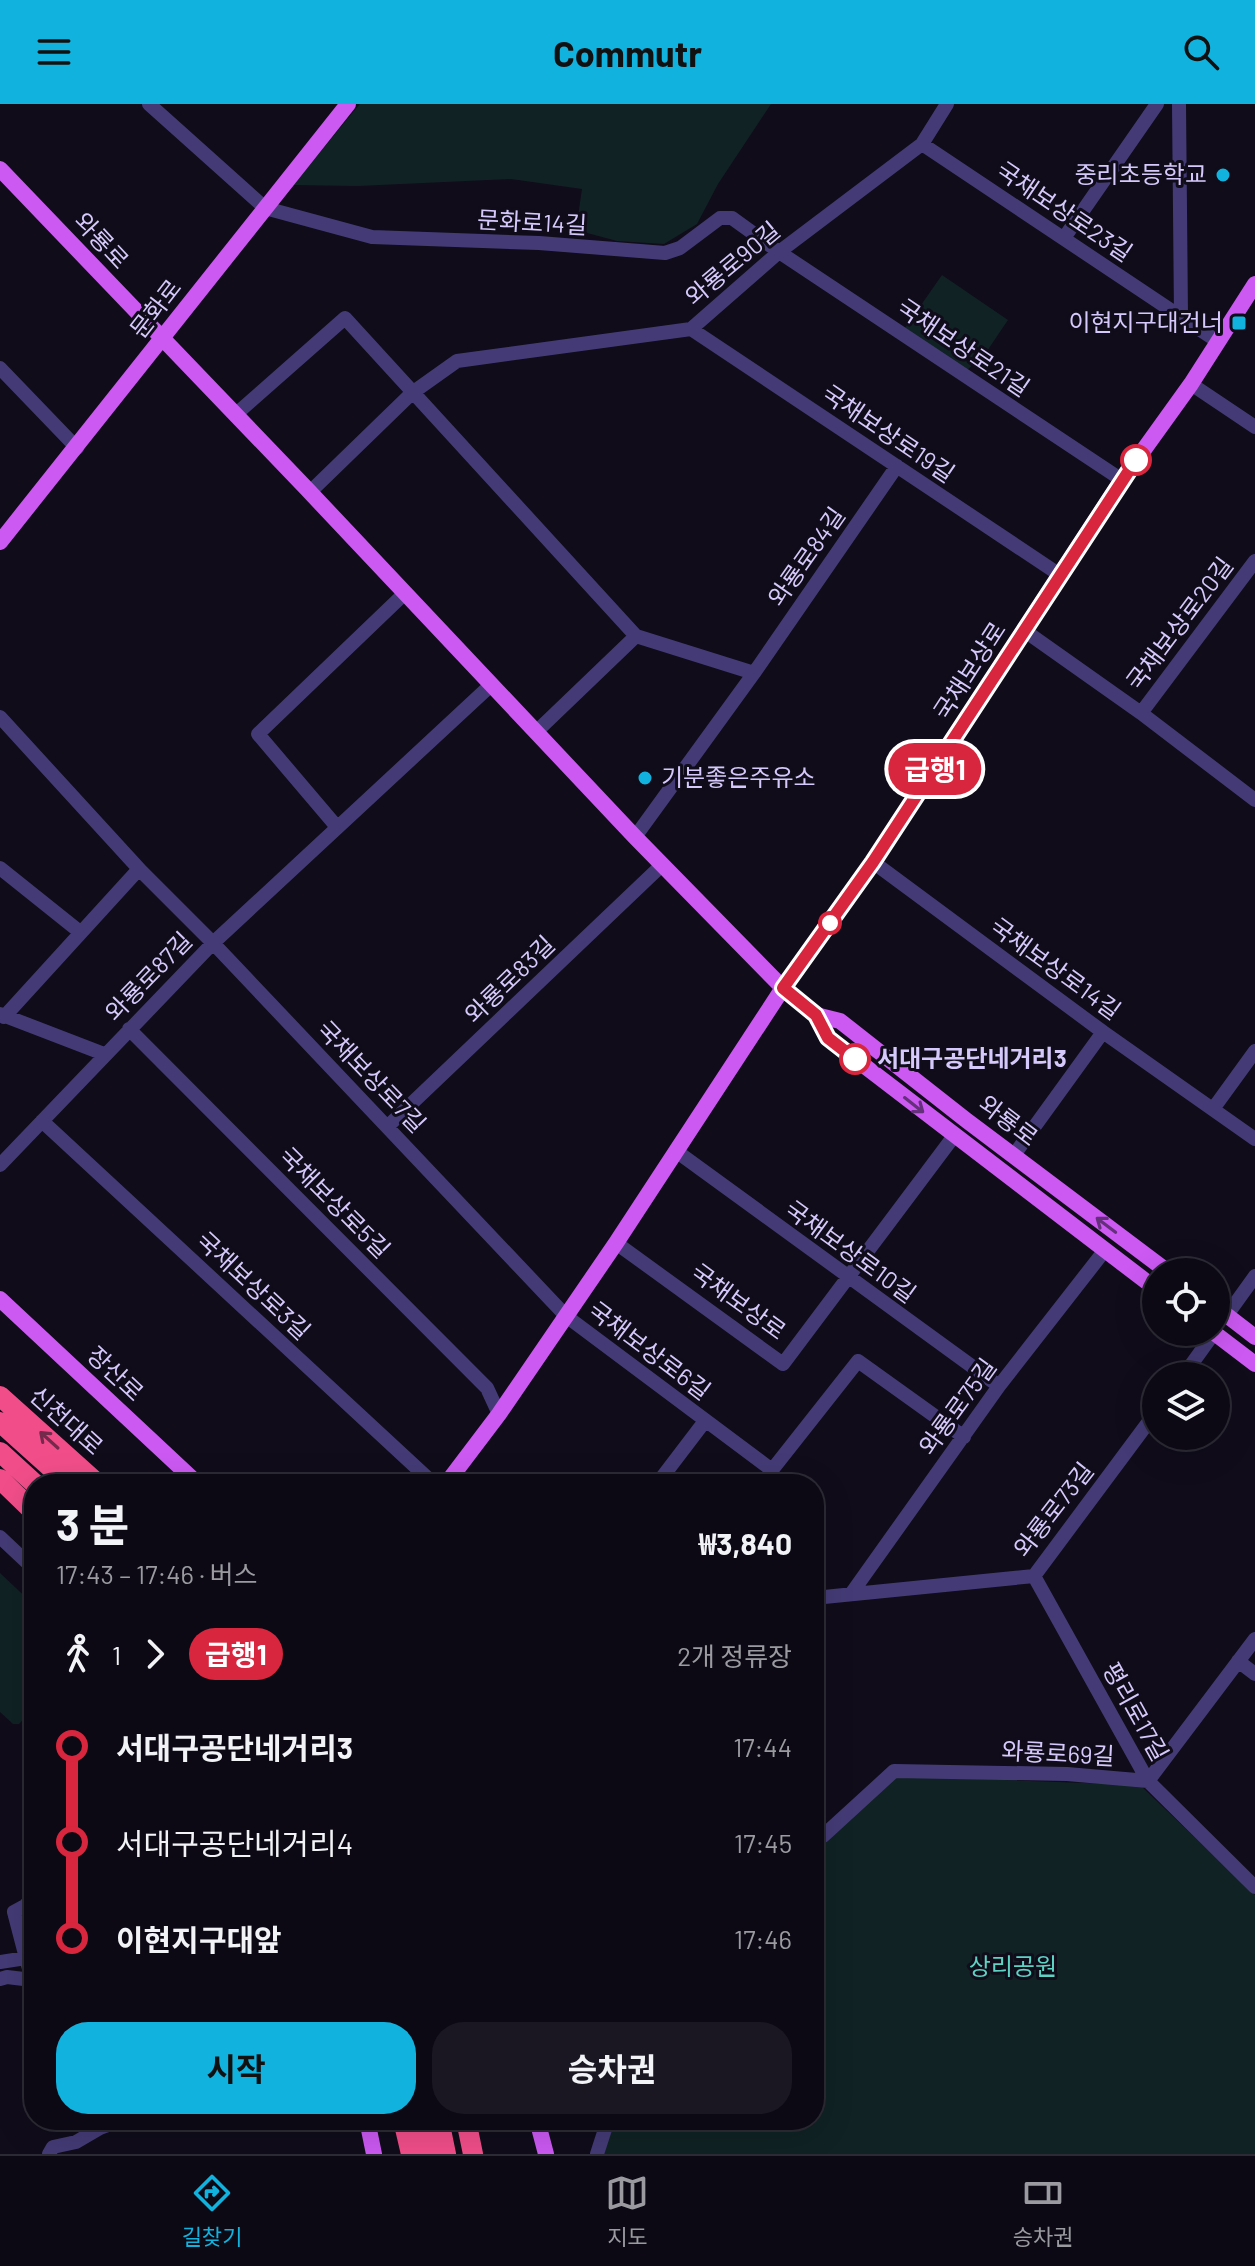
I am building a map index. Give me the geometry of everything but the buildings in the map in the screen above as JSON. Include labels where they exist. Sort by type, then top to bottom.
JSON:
[{"type":"highway","name":"신천대로","points":[[0,1396],[87,1474]]},
{"type":"highway","points":[[0,1422],[58,1474]]},
{"type":"highway","points":[[0,1452],[24,1474]]},
{"type":"highway","points":[[0,1479],[24,1502]]},
{"type":"highway","points":[[405,2130],[411,2154]]},
{"type":"highway","points":[[425,2130],[430,2154]]},
{"type":"highway","points":[[441,2130],[446,2154]]},
{"type":"highway","points":[[468,2130],[473,2154]]},
{"type":"main road","name":"문화로","points":[[0,542],[348,104]]},
{"type":"main road","name":"와룡로","points":[[0,169],[662,865],[783,988],[816,1015],[828,1038],[1142,1278]]},
{"type":"main road","name":"국채보상로","points":[[454,1474],[499,1414],[616,1243],[783,988],[873,862],[1122,480],[1191,384],[1255,284]]},
{"type":"main road","name":"와룡로","points":[[816,1015],[840,1021],[1150,1258]]},
{"type":"main road","name":"장산로","points":[[0,1299],[187,1474]]},
{"type":"main road","points":[[1230,1317],[1255,1337]]},
{"type":"main road","points":[[1230,1345],[1255,1364]]},
{"type":"main road","points":[[369,2130],[374,2154]]},
{"type":"main road","points":[[536,2130],[537,2154]]},
{"type":"main road","points":[[538,2130],[546,2154]]},
{"type":"street","points":[[149,104],[265,208]]},
{"type":"street","name":"와룡로90길","points":[[310,492],[412,393],[457,361],[691,329],[779,252],[922,144],[947,104]]},
{"type":"street","points":[[1064,238],[1157,104]]},
{"type":"street","points":[[1179,104],[1181,317]]},
{"type":"street","name":"국채보상로23길","points":[[922,144],[1217,341]]},
{"type":"street","name":"문화로14길","points":[[265,208],[372,237],[539,243],[665,253],[680,248],[720,218],[732,218],[779,252]]},
{"type":"street","name":"국채보상로21길","points":[[779,252],[1122,480]]},
{"type":"street","points":[[235,415],[345,318],[636,636],[754,673]]},
{"type":"street","name":"국채보상로19길","points":[[691,329],[1060,575]]},
{"type":"street","points":[[0,368],[77,448]]},
{"type":"street","points":[[1191,384],[1255,427]]},
{"type":"street","name":"와룡로84길","points":[[635,837],[754,673],[897,466]]},
{"type":"street","name":"국채보상로20길","points":[[1141,713],[1255,561]]},
{"type":"street","points":[[337,827],[258,734],[404,594]]},
{"type":"street","name":"국채보상로20길","points":[[1025,631],[1141,713],[1255,800]]},
{"type":"street","points":[[536,732],[636,636]]},
{"type":"street","name":"와룡로87길","points":[[0,1165],[213,943],[491,685]]},
{"type":"street","name":"국채보상로7길","points":[[0,717],[141,871],[388,1126],[566,1316]]},
{"type":"street","name":"국채보상로14길","points":[[873,862],[1103,1032],[1255,1139]]},
{"type":"street","name":"와룡로83길","points":[[388,1126],[662,865]]},
{"type":"street","points":[[0,868],[80,932]]},
{"type":"street","points":[[104,1054],[2,1016],[139,869],[141,871]]},
{"type":"street","name":"국채보상로5길","points":[[129,1029],[487,1388],[499,1414]]},
{"type":"street","points":[[1014,1155],[1103,1032]]},
{"type":"street","points":[[1213,1109],[1255,1051]]},
{"type":"street","name":"국채보상로3길","points":[[42,1121],[423,1474]]},
{"type":"street","name":"와룡로","points":[[848,1278],[954,1136]]},
{"type":"street","name":"국채보상로10길","points":[[676,1151],[999,1386]]},
{"type":"street","name":"국채보상로","points":[[616,1243],[783,1364],[848,1278]]},
{"type":"street","name":"와룡로75길","points":[[851,1594],[999,1386],[1105,1250]]},
{"type":"street","points":[[1230,1303],[1255,1276]]},
{"type":"street","name":"국채보상로6길","points":[[566,1316],[772,1470],[858,1361],[964,1437]]},
{"type":"street","name":"국채보상로6길","points":[[665,1474],[705,1421]]},
{"type":"street","name":"와룡로73길","points":[[824,1597],[1034,1576],[1142,1431]]},
{"type":"street","points":[[0,1537],[24,1560]]},
{"type":"street","name":"평리로17길","points":[[1034,1576],[1148,1781],[1255,1887]]},
{"type":"street","name":"와룡로69길","points":[[824,1835],[894,1771],[1067,1774],[1148,1781],[1255,1639]]},
{"type":"street","points":[[1238,1661],[1255,1674]]},
{"type":"street","points":[[24,1907],[14,1912],[24,1941]]},
{"type":"street","points":[[0,1962],[24,1959]]},
{"type":"street","points":[[0,1979],[7,1977],[24,1981]]},
{"type":"street","points":[[49,2154],[53,2147],[76,2142],[97,2130]]},
{"type":"street","points":[[597,2154],[605,2130]]},
{"type":"green space","points":[[360,104],[771,104],[718,184],[697,224],[664,244],[617,241],[576,230],[582,189],[511,179],[358,186],[293,185]]},
{"type":"green space","points":[[942,275],[1008,320],[985,354],[966,371],[905,328]]},
{"type":"green space","points":[[0,1573],[24,1596],[24,1719],[19,1724],[13,1724],[0,1712]]},
{"type":"green space","name":"상리공원","points":[[897,1776],[1140,1785],[1255,1895],[1255,2154],[604,2154],[611,2130],[824,2130],[824,1836]]},
{"type":"bus line","name":"급행1","points":[[855,1059],[828,1038],[816,1015],[783,988],[873,862],[1136,460]]},
{"type":"place","name":"중리초등학교","points":[[1223,175]]},
{"type":"place","name":"이현지구대건너","points":[[1239,323]]},
{"type":"place","name":"기분좋은주유소","points":[[645,778]]},
{"type":"place","name":"서대구공단네거리3","points":[[855,1059]]}]
